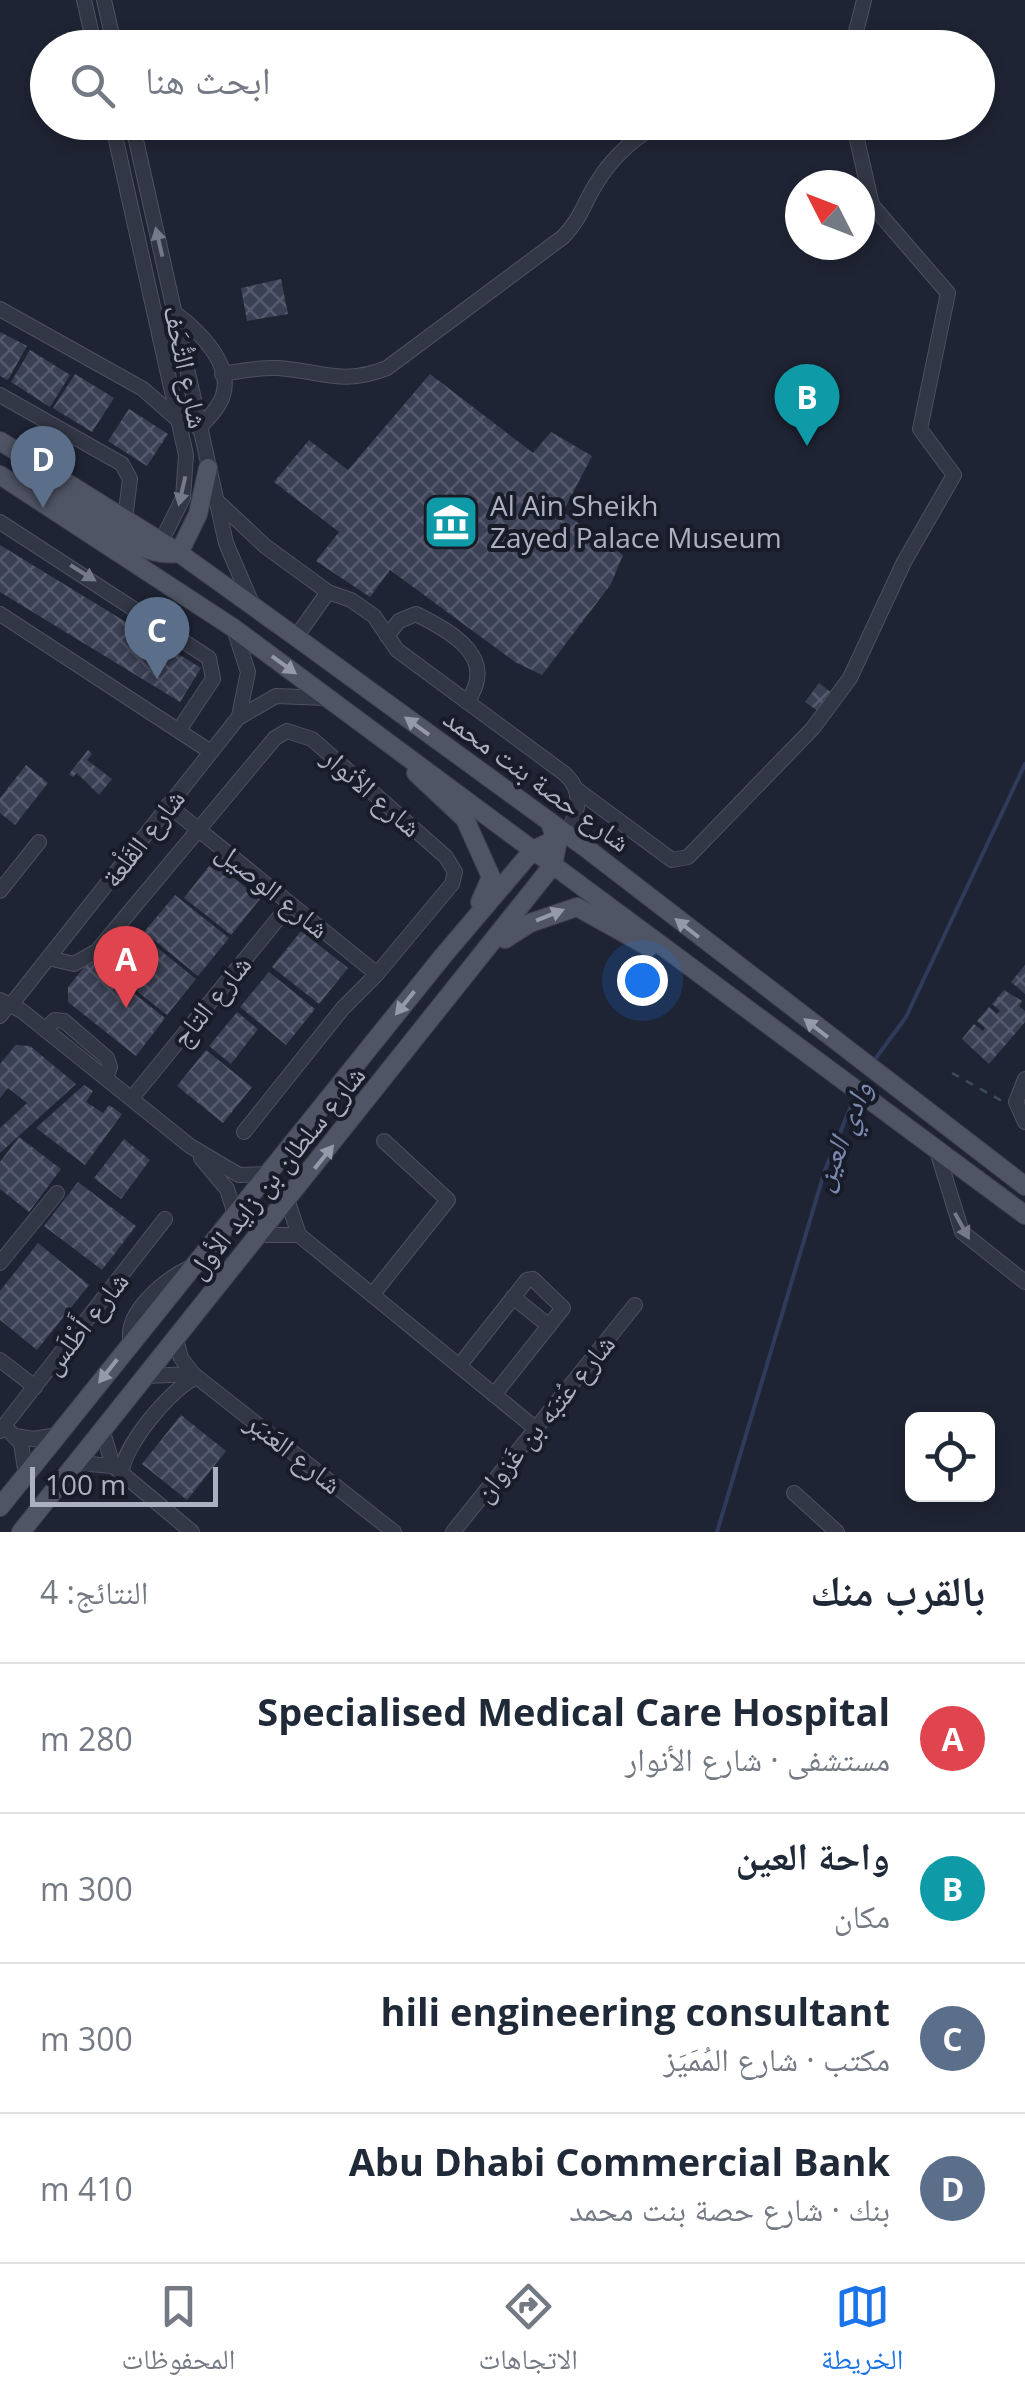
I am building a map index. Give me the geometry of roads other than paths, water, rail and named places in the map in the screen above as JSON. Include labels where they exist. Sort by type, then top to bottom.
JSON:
[{"type":"main road","name":"شارع حصة بنت محمد","points":[[0,441],[125,519],[158,548],[179,553],[296,637],[1025,1186]]},
{"type":"main road","points":[[179,553],[198,514],[208,468]]},
{"type":"main road","name":"شارع حصة بنت محمد","points":[[0,475],[232,627],[1025,1214]]},
{"type":"main road","points":[[16,485],[57,496],[158,548],[163,580]]},
{"type":"main road","points":[[406,756],[427,786],[465,819],[491,877],[488,892],[458,927],[443,956]]},
{"type":"main road","points":[[553,865],[558,831]]},
{"type":"main road","name":"شارع سلطان بن زايد الأول","points":[[0,1507],[443,956],[533,850],[558,831]]},
{"type":"main road","name":"شارع سلطان بن زايد الأول","points":[[21,1532],[33,1523],[553,865]]},
{"type":"main road","points":[[450,998],[513,932],[568,907],[586,908],[638,942],[675,955]]},
{"type":"street","points":[[84,0],[91,30]]},
{"type":"street","points":[[104,0],[110,30]]},
{"type":"street","points":[[856,30],[864,0]]},
{"type":"street","name":"شارع التُّحَف","points":[[116,140],[180,424],[185,488],[158,548]]},
{"type":"street","name":"شارع التُّحَف","points":[[136,140],[208,468],[231,557],[253,607]]},
{"type":"street","points":[[222,374],[277,368],[340,380],[362,378],[388,368],[564,237],[579,221],[605,171],[634,140]]},
{"type":"street","points":[[218,502],[265,546],[328,592],[352,600],[374,616],[397,650],[565,774],[576,789],[672,860],[688,857],[813,728],[850,678],[904,562],[954,475],[920,429],[948,293],[872,204],[857,140]]},
{"type":"street","points":[[0,308],[143,389],[180,424]]},
{"type":"street","points":[[176,314],[205,338],[222,374],[223,398],[199,429]]},
{"type":"street","points":[[143,389],[156,388],[169,375]]},
{"type":"street","points":[[0,394],[122,464],[130,479],[125,519]]},
{"type":"street","points":[[0,522],[209,658],[214,679],[179,730]]},
{"type":"street","points":[[296,637],[328,592]]},
{"type":"street","points":[[0,614],[211,752]]},
{"type":"street","points":[[388,636],[399,621],[416,614],[470,652],[479,663],[481,676],[467,702]]},
{"type":"street","name":"شارع القَلْعة","points":[[232,627],[248,672],[238,718]]},
{"type":"street","name":"شارع القَلْعة","points":[[5,1006],[48,958],[238,718],[276,696],[306,694],[334,702]]},
{"type":"street","name":"شارع الأنوار","points":[[48,958],[67,965],[97,952],[275,738],[295,730],[312,739],[454,866],[452,884],[377,974],[342,1008],[244,1132]]},
{"type":"street","points":[[558,831],[578,811],[576,789]]},
{"type":"street","name":"شارع الوصيل","points":[[168,805],[377,974]]},
{"type":"street","points":[[0,891],[39,842]]},
{"type":"street","name":"شارع التاج","points":[[132,1098],[290,904]]},
{"type":"street","points":[[5,1006],[45,1030],[190,1146],[239,1175],[268,1174]]},
{"type":"street","points":[[1025,1079],[1017,1094],[1017,1108],[1025,1122]]},
{"type":"street","points":[[372,1295],[448,1200],[384,1141]]},
{"type":"street","points":[[190,1146],[227,1189],[235,1214]]},
{"type":"street","points":[[934,1146],[947,1173],[962,1232],[1025,1282]]},
{"type":"street","points":[[0,1263],[57,1193]]},
{"type":"street","points":[[288,1202],[299,1235],[535,1428]]},
{"type":"street","name":"شارع أَطْلَس","points":[[7,1431],[35,1387],[165,1218]]},
{"type":"street","points":[[261,1235],[299,1235]]},
{"type":"street","points":[[459,1366],[531,1279],[561,1302],[562,1310],[494,1395]]},
{"type":"street","points":[[513,1297],[549,1326]]},
{"type":"street","name":"شارع عُتبَه بن غَزوان","points":[[452,1532],[635,1305]]},
{"type":"street","name":"شارع العَنبَر","points":[[176,1339],[182,1358],[195,1376],[394,1532]]},
{"type":"street","points":[[0,1360],[35,1387]]},
{"type":"street","points":[[146,1376],[195,1376]]},
{"type":"street","points":[[118,1470],[131,1446],[178,1388],[195,1376]]},
{"type":"street","points":[[7,1431],[33,1439],[58,1435]]},
{"type":"street","points":[[7,1431],[26,1475]]},
{"type":"street","points":[[102,1432],[118,1470],[172,1526],[192,1532]]},
{"type":"street","points":[[77,1463],[118,1470]]},
{"type":"street","points":[[794,1493],[837,1532]]},
{"type":"waterway","name":"وادي العين","points":[[873,1062],[906,1017],[1025,764]]},
{"type":"waterway","name":"وادي العين","points":[[717,1532],[825,1170],[855,1096]]},
{"type":"place","name":"واحة العين","points":[[807,446]]},
{"type":"place","name":"Abu Dhabi Commercial Bank","points":[[43,508]]},
{"type":"place","name":"Al Ain Sheikh Zayed Palace Museum","points":[[451,522]]},
{"type":"place","name":"hili engineering consultant","points":[[157,679]]},
{"type":"place","name":"Specialised Medical Care Hospital","points":[[126,1008]]}]
